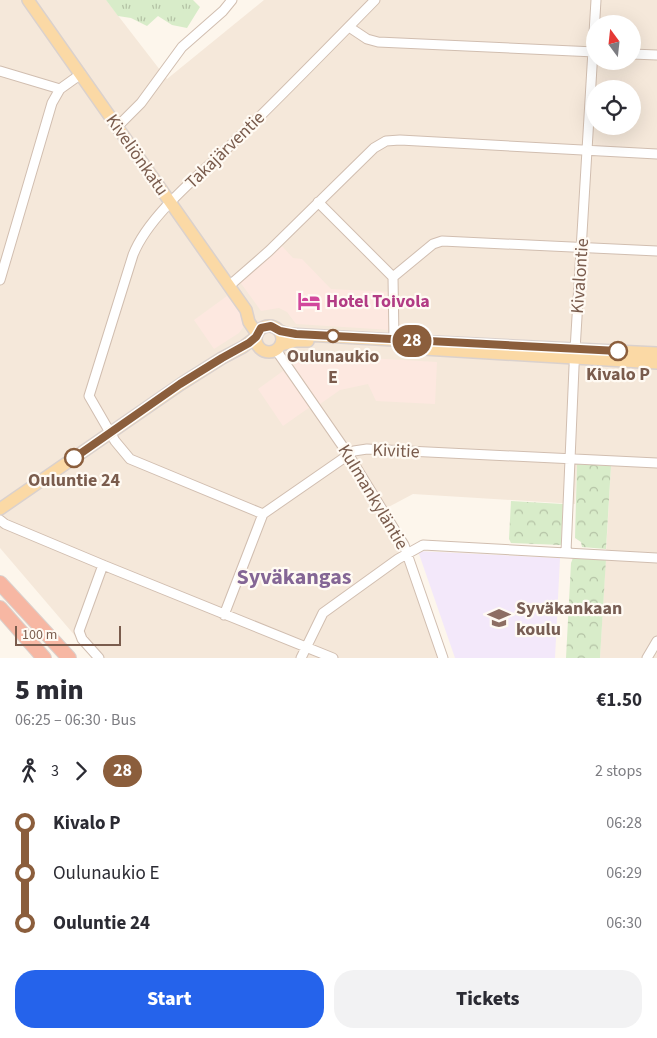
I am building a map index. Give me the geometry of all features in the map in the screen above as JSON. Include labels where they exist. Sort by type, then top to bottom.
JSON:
[{"type":"highway","points":[[0,583],[68,658]]},
{"type":"highway","points":[[0,608],[44,658]]},
{"type":"main road","name":"Kiveliönkatu","points":[[28,0],[246,310],[266,326]]},
{"type":"main road","name":"Kiveliönkatu","points":[[246,310],[249,322],[256,335]]},
{"type":"main road","points":[[0,509],[178,386],[243,347],[261,328],[266,326],[275,327],[288,334],[575,354],[657,364]]},
{"type":"main road","points":[[278,348],[282,338],[280,331]]},
{"type":"main road","points":[[256,335],[257,344],[262,350]]},
{"type":"main road","points":[[209,367],[262,350],[269,352],[296,341],[575,354],[657,353]]},
{"type":"street","points":[[118,126],[141,103],[182,47],[232,0]]},
{"type":"street","name":"Takajärventie","points":[[263,514],[133,461],[122,450],[110,433],[90,399],[90,392],[136,247],[142,236],[171,202],[236,140],[375,0]]},
{"type":"street","name":"Kivalontie","points":[[595,15],[596,0]]},
{"type":"street","points":[[349,27],[366,39],[378,42],[586,52]]},
{"type":"street","points":[[641,54],[657,55]]},
{"type":"street","name":"Kivalontie","points":[[566,552],[575,354],[593,70]]},
{"type":"street","points":[[0,71],[60,89]]},
{"type":"street","points":[[0,280],[50,108],[60,89],[80,74]]},
{"type":"street","points":[[229,286],[269,251],[374,148],[389,140],[657,154]]},
{"type":"street","points":[[318,202],[393,277],[394,340]]},
{"type":"street","points":[[393,277],[433,244],[439,242],[657,251]]},
{"type":"street","name":"Kulmankyläntie","points":[[278,348],[348,454],[396,532],[407,553],[443,658]]},
{"type":"street","name":"Kivitie","points":[[263,514],[348,454],[367,449],[657,462]]},
{"type":"street","points":[[224,614],[263,514]]},
{"type":"street","points":[[0,520],[5,524],[103,565],[333,658]]},
{"type":"street","points":[[301,658],[323,613],[419,546],[429,545],[657,558]]},
{"type":"street","points":[[99,658],[82,639],[79,631],[103,565]]},
{"type":"street","points":[[647,658],[657,641]]},
{"type":"shaded area","points":[[0,0],[106,0],[167,79],[264,0],[657,0],[657,658],[600,658],[611,466],[577,464],[575,504],[413,494],[381,511],[407,561],[438,658],[94,658],[0,548]]},
{"type":"shaded area","points":[[281,245],[293,258],[302,259],[331,289],[392,292],[391,330],[296,324],[287,312],[279,308],[261,311],[240,282]]},
{"type":"shaded area","points":[[227,296],[247,322],[239,333],[214,349],[194,320]]},
{"type":"shaded area","points":[[300,354],[437,362],[435,404],[376,401],[368,384],[340,390],[320,404],[290,360]]},
{"type":"shaded area","points":[[283,371],[310,407],[283,426],[258,389]]},
{"type":"shaded area","name":"Syväkankaan koulu","points":[[418,551],[560,558],[555,658],[455,658]]},
{"type":"green space","points":[[106,0],[193,0],[200,7],[187,28],[172,25],[158,16],[147,26],[131,18],[118,16]]},
{"type":"green space","points":[[577,464],[611,466],[606,549],[582,547],[581,542],[575,538]]},
{"type":"green space","points":[[511,501],[563,504],[561,545],[511,543],[509,539]]},
{"type":"green space","points":[[573,558],[606,559],[600,658],[566,658],[571,563]]},
{"type":"bus line","name":"28","points":[[74,458],[180,384],[249,343],[256,337],[259,330],[267,326],[275,327],[288,334],[618,351]]},
{"type":"place","name":"Hotel Toivola","points":[[309,301]]},
{"type":"place","name":"Oulunaukio E","points":[[333,336]]},
{"type":"place","name":"Kivalo P","points":[[618,351]]},
{"type":"place","name":"Ouluntie 24","points":[[74,458]]},
{"type":"place","name":"Syväkankaan koulu","points":[[499,618]]},
{"type":"district","name":"Syväkangas","points":[[294,577]]}]
